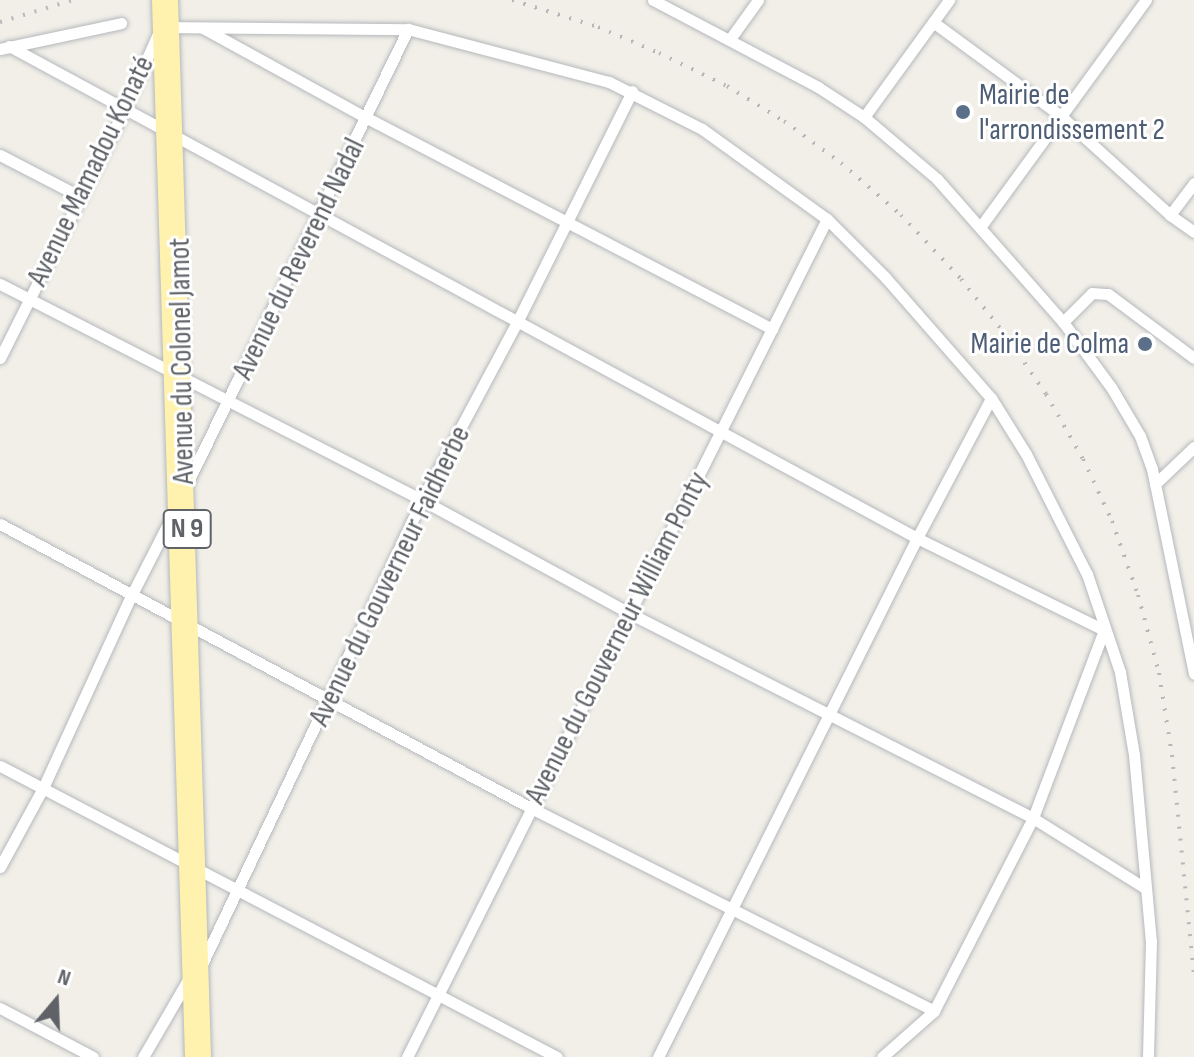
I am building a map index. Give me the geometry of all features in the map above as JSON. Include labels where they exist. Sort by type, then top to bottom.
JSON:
[{"type":"main road","name":"Avenue du Colonel Jamot","points":[[159,0],[166,26],[185,487],[186,865],[192,1057]]},
{"type":"main road","name":"Avenue du Colonel Jamot","points":[[166,26],[171,0]]},
{"type":"main road","name":"Avenue du Colonel Jamot","points":[[179,377],[176,508],[200,872],[204,1057]]},
{"type":"street","points":[[653,0],[818,87],[864,117],[928,170],[981,226],[1063,322],[1140,436],[1155,484],[1194,674]]},
{"type":"street","points":[[730,39],[758,0]]},
{"type":"street","points":[[864,117],[949,0]]},
{"type":"street","points":[[981,226],[1146,0]]},
{"type":"street","points":[[933,22],[1061,116],[1170,215],[1194,232]]},
{"type":"street","points":[[5,47],[121,23]]},
{"type":"street","points":[[166,26],[408,29],[519,56],[632,91],[702,129],[827,219],[885,277],[991,398],[1026,454],[1087,574],[1120,672],[1131,741],[1151,941],[1148,1057]]},
{"type":"street","name":"Avenue Mamadou Konaté","points":[[0,358],[166,26]]},
{"type":"street","points":[[202,27],[367,118],[772,329]]},
{"type":"street","name":"Avenue du Reverend Nadal","points":[[176,508],[408,29]]},
{"type":"street","points":[[5,47],[917,538],[1104,630]]},
{"type":"street","name":"Avenue du Gouverneur Faidherbe","points":[[143,1057],[189,977],[201,965],[422,500],[517,322],[632,91]]},
{"type":"street","points":[[0,155],[81,197]]},
{"type":"street","points":[[1170,215],[1194,183]]},
{"type":"street","name":"Avenue du Gouverneur William Ponty","points":[[407,1057],[827,219]]},
{"type":"street","points":[[0,284],[422,500],[629,613],[1033,818],[1145,888]]},
{"type":"street","points":[[1063,322],[1092,293],[1108,294],[1194,358]]},
{"type":"street","points":[[658,1057],[917,538],[991,398]]},
{"type":"street","points":[[1155,484],[1194,447]]},
{"type":"street","points":[[0,867],[43,788],[131,596],[176,508]]},
{"type":"street","points":[[0,524],[531,808],[733,907],[934,1011]]},
{"type":"street","points":[[882,1057],[934,1011],[1033,818],[1104,630]]},
{"type":"street","points":[[0,766],[557,1057]]},
{"type":"street","points":[[0,1008],[93,1057]]},
{"type":"street","points":[[894,1047],[903,1057]]},
{"type":"railway","points":[[0,22],[73,0]]},
{"type":"railway","points":[[512,0],[598,27],[659,53],[727,86],[784,121],[841,163],[901,215],[961,279],[1004,333],[1046,394],[1083,459],[1112,521],[1138,595],[1159,673],[1172,755],[1194,975]]},
{"type":"place","name":"Mairie de l'arrondissement 2","points":[[963,112]]},
{"type":"place","name":"Mairie de Colma","points":[[1145,344]]}]
